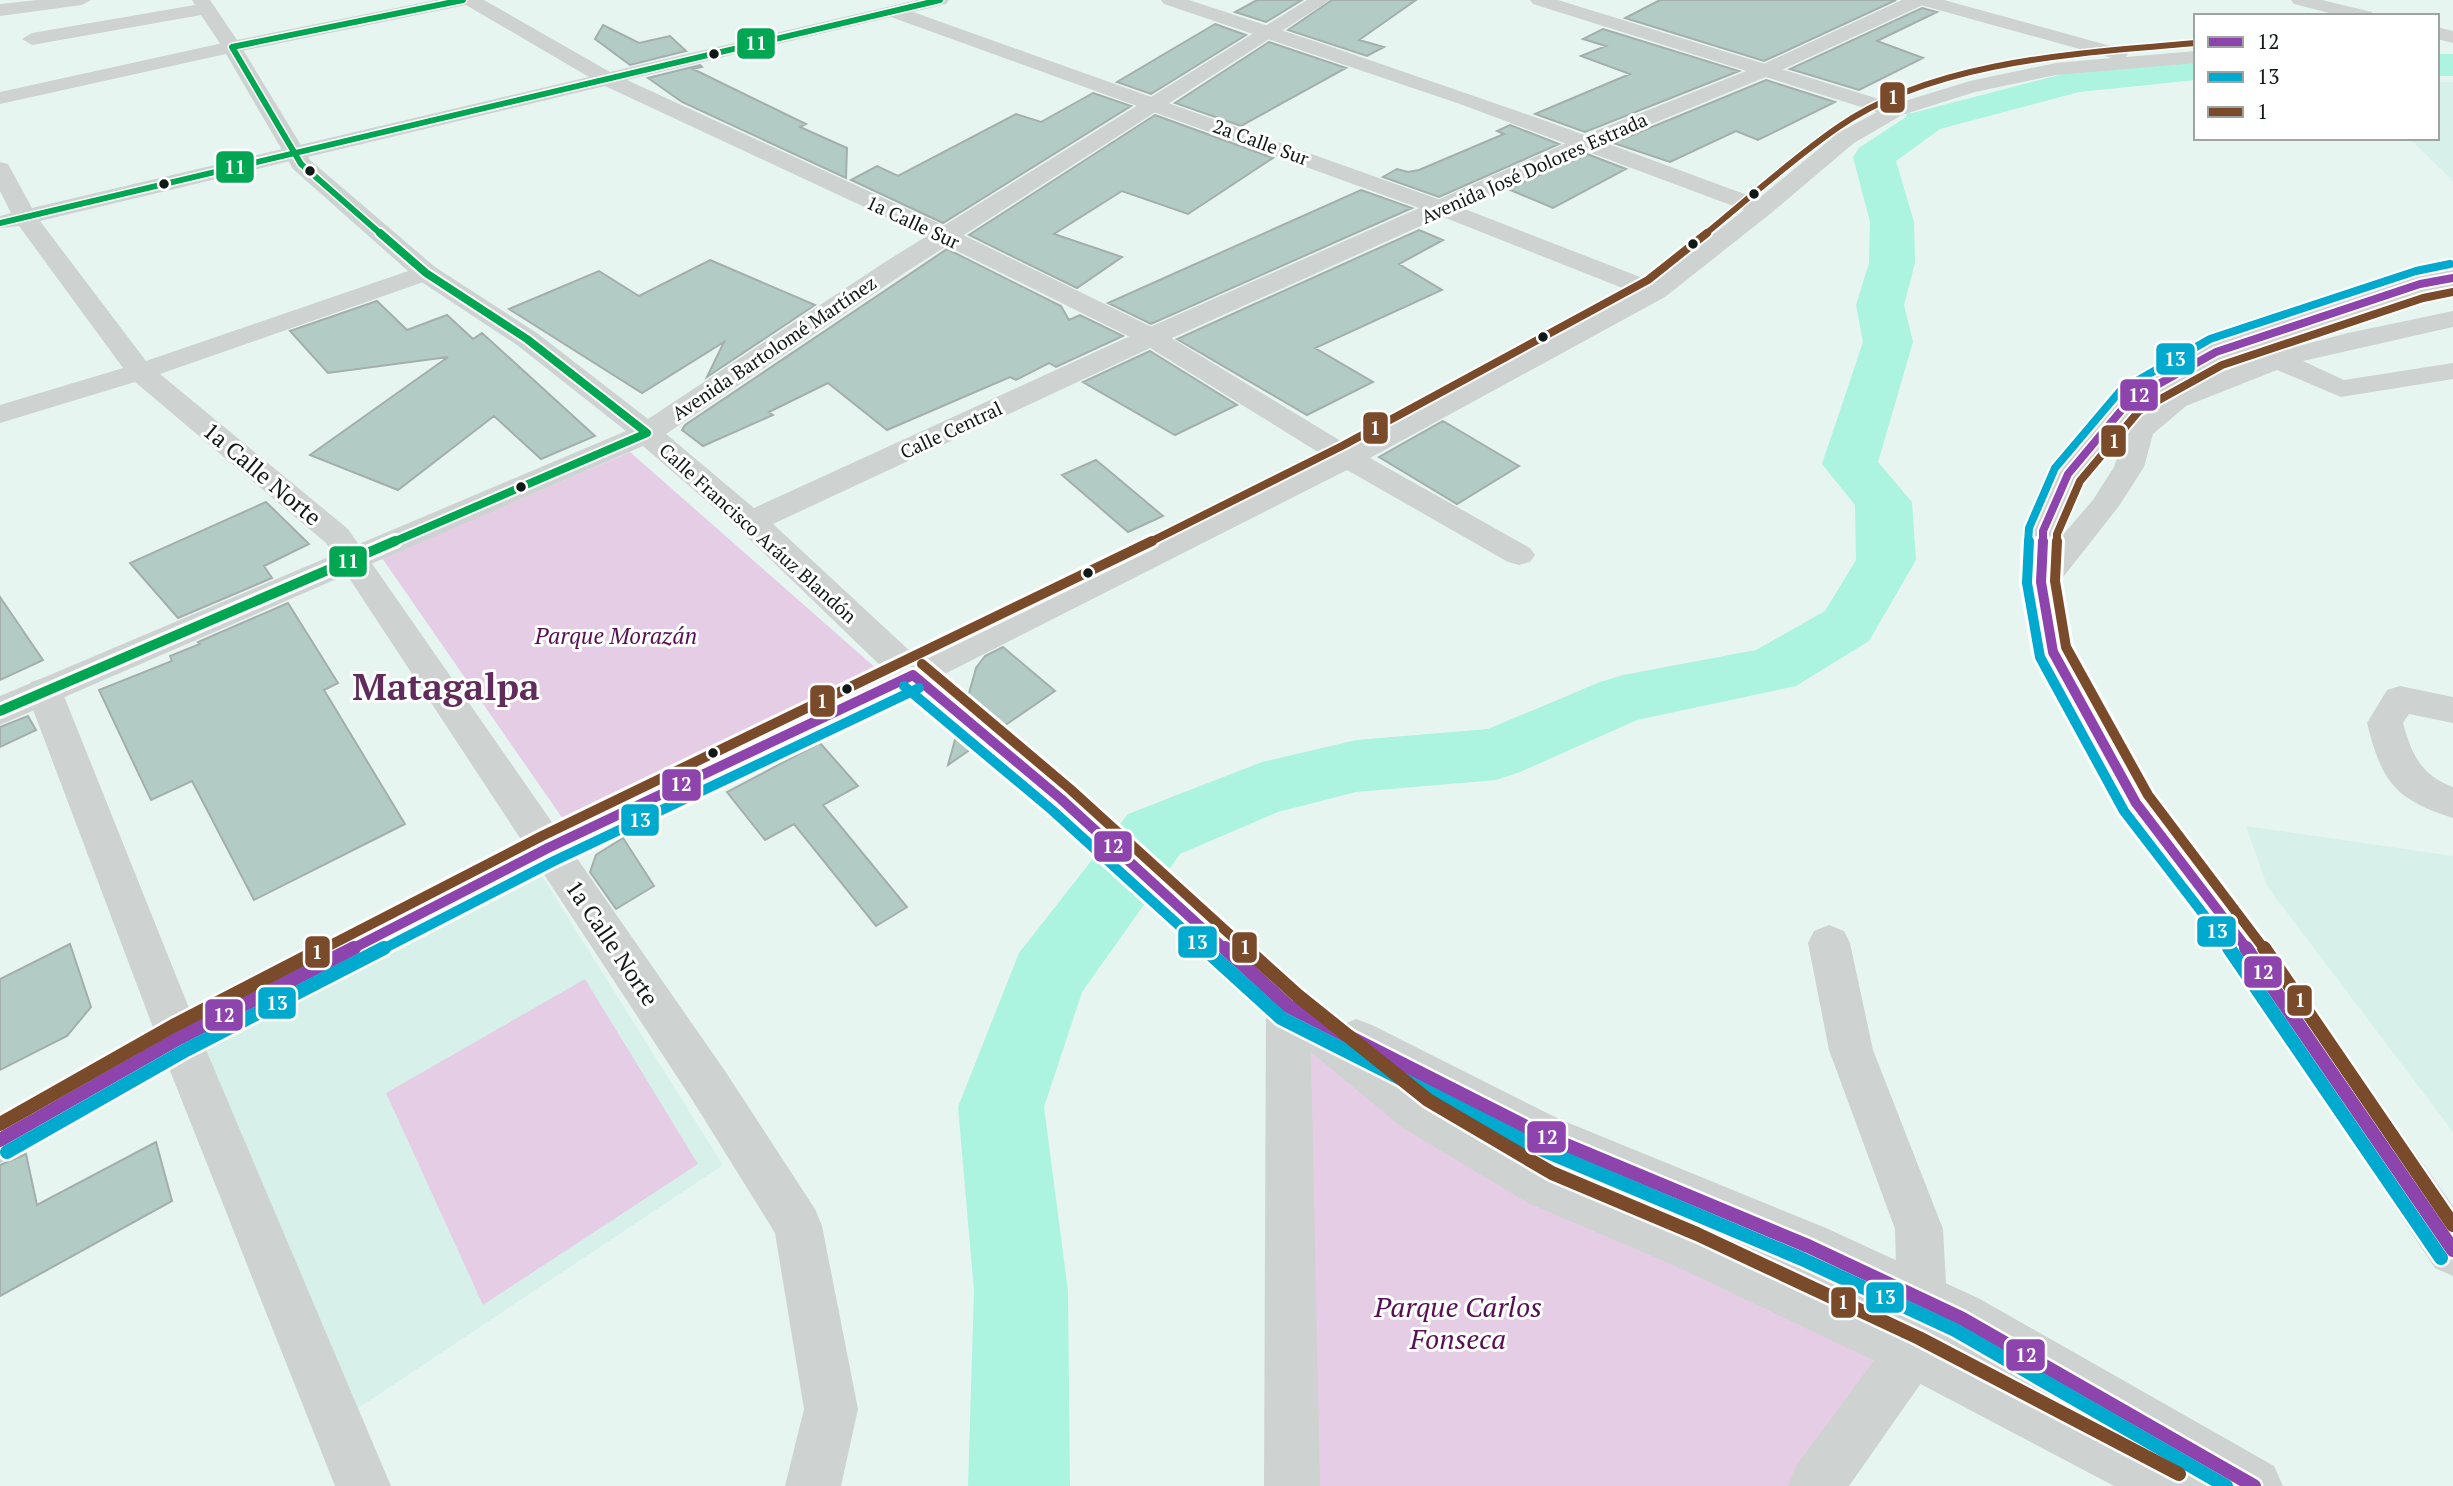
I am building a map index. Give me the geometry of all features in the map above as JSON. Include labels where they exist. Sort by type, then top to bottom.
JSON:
[{"type":"street","points":[[0,10],[82,0]]},
{"type":"street","points":[[0,98],[463,0]]},
{"type":"street","name":"1a Calle Sur","points":[[471,0],[605,78],[944,235],[1151,337],[1348,458],[1520,555]]},
{"type":"street","name":"2a Calle Sur","points":[[863,0],[1441,208],[1656,292]]},
{"type":"street","points":[[12,220],[940,0]]},
{"type":"street","points":[[1170,0],[1588,142],[1762,209]]},
{"type":"street","name":"Avenida Bartolomé Martínez","points":[[0,711],[647,433],[944,235],[1320,0]]},
{"type":"street","points":[[1539,0],[1895,111]]},
{"type":"street","points":[[1921,0],[2139,60]]},
{"type":"street","name":"Avenida José Dolores Estrada","points":[[1151,337],[1588,142],[1766,70],[1921,0]]},
{"type":"street","points":[[2300,0],[2358,14]]},
{"type":"street","points":[[32,39],[204,4]]},
{"type":"street","name":"Calle Francisco Aráuz Blandón","points":[[204,4],[301,163],[426,273],[527,339],[647,433],[751,522],[913,675],[1061,799],[1288,1006]]},
{"type":"street","points":[[0,1140],[179,1038],[548,848],[913,675],[1348,458],[1656,292],[1762,209],[1846,138],[1895,111],[1970,86],[2044,71],[2139,60],[2194,57]]},
{"type":"street","name":"1a Calle Norte","points":[[0,169],[12,220],[140,373],[337,536],[354,558],[709,1086],[798,1226],[831,1409],[813,1486]]},
{"type":"street","points":[[0,414],[140,373],[426,273]]},
{"type":"street","points":[[2453,278],[2420,284],[2216,352],[2130,400],[2092,441],[2068,474],[2043,531],[2041,582],[2053,652],[2136,803],[2245,946],[2453,1250]]},
{"type":"street","points":[[2041,582],[2104,506],[2129,467],[2139,431],[2176,400],[2278,360],[2348,341],[2453,319]]},
{"type":"street","name":"Calle Central","points":[[751,522],[1151,337]]},
{"type":"street","points":[[2278,360],[2341,389],[2453,371]]},
{"type":"street","points":[[44,691],[179,1038],[363,1486]]},
{"type":"street","points":[[2453,710],[2400,699],[2385,723],[2395,760],[2422,791],[2453,803]]},
{"type":"street","points":[[1816,1486],[1913,1351],[1923,1301],[1919,1229],[1851,1050],[1829,943]]},
{"type":"street","points":[[1288,1006],[1542,1135],[1808,1246],[1973,1325],[2254,1486]]},
{"type":"street","points":[[1288,1006],[1420,1112],[1546,1186],[1691,1247],[1913,1351],[2173,1486]]},
{"type":"street","points":[[1288,1006],[1292,1486]]},
{"type":"shaded area","points":[[2439,82],[2453,82],[2453,181],[2411,140],[2439,140]]},
{"type":"shaded area","points":[[2246,826],[2453,856],[2453,1132],[2267,886]]},
{"type":"shaded area","points":[[540,873],[723,1165],[342,1419],[204,1050]]},
{"type":"green space","name":"Parque Morazán","points":[[630,452],[887,678],[565,822],[382,558]]},
{"type":"green space","points":[[585,979],[698,1164],[483,1305],[386,1093]]},
{"type":"green space","name":"Parque Carlos Fonseca","points":[[1288,1006],[1420,1112],[1913,1351],[1816,1486],[1299,1486]]},
{"type":"building","points":[[1257,0],[1302,0],[1266,22],[1235,12]]},
{"type":"building","points":[[1332,0],[1416,0],[1359,40],[1384,47],[1367,56],[1288,30]]},
{"type":"building","points":[[1660,0],[1896,0],[1764,61],[1625,18]]},
{"type":"building","points":[[1922,8],[1937,12],[1877,41],[1923,58],[1859,90],[1790,69]]},
{"type":"building","points":[[1215,24],[1246,35],[1151,94],[1117,82]]},
{"type":"building","points":[[603,25],[639,43],[670,36],[686,51],[630,65],[595,39]]},
{"type":"building","points":[[1603,29],[1739,71],[1585,132],[1535,114],[1630,74],[1581,56],[1606,46],[1583,39]]},
{"type":"building","points":[[1269,42],[1346,68],[1241,126],[1175,103]]},
{"type":"building","points":[[700,65],[702,67],[693,69],[806,124],[800,127],[847,148],[846,178],[682,102],[648,78]]},
{"type":"building","points":[[1766,80],[1835,102],[1758,140],[1736,131],[1670,162],[1613,143]]},
{"type":"building","points":[[1093,93],[1131,106],[943,223],[851,180],[877,166],[898,176],[1016,114],[1041,122]]},
{"type":"building","points":[[1155,115],[1273,158],[1188,214],[1122,191],[1054,234],[1122,257],[1077,288],[969,235]]},
{"type":"building","points":[[1510,125],[1559,144],[1439,197],[1383,177],[1397,169],[1408,172],[1419,170],[1504,134],[1497,131]]},
{"type":"building","points":[[1587,154],[1626,169],[1553,208],[1508,189]]},
{"type":"building","points":[[1361,190],[1412,208],[1151,324],[1108,303]]},
{"type":"building","points":[[1419,230],[1443,240],[1399,264],[1442,290],[1315,348],[1373,382],[1307,415],[1177,339]]},
{"type":"building","points":[[947,249],[1061,306],[1069,320],[1080,315],[1123,336],[1056,367],[1049,363],[1016,380],[1010,377],[887,430],[828,383],[769,412],[773,415],[703,446],[682,430],[685,425]]},
{"type":"building","points":[[710,260],[815,305],[707,377],[724,342],[642,393],[509,309],[599,271],[639,296]]},
{"type":"building","points":[[377,301],[407,330],[447,315],[473,339],[482,333],[595,436],[541,459],[494,416],[398,490],[310,455],[448,357],[328,373],[290,331]]},
{"type":"building","points":[[1150,351],[1237,405],[1175,435],[1083,382]]},
{"type":"building","points":[[1443,421],[1519,466],[1457,504],[1379,457]]},
{"type":"building","points":[[1096,460],[1163,516],[1128,532],[1062,475]]},
{"type":"building","points":[[266,502],[309,544],[264,566],[272,578],[178,618],[130,563]]},
{"type":"building","points":[[0,597],[43,660],[0,680]]},
{"type":"building","points":[[288,603],[338,683],[324,690],[405,824],[254,900],[192,781],[151,800],[99,690],[172,661],[170,656],[200,644],[198,642]]},
{"type":"building","points":[[1003,647],[1055,691],[1004,726],[968,697],[976,668],[985,656]]},
{"type":"building","points":[[28,716],[36,730],[0,747],[0,727]]},
{"type":"building","points":[[956,736],[971,749],[948,765]]},
{"type":"building","points":[[820,743],[858,786],[823,805],[907,907],[876,926],[794,824],[765,840],[727,792]]},
{"type":"building","points":[[623,838],[654,886],[616,909],[590,872],[596,855]]},
{"type":"building","points":[[70,944],[91,1007],[67,1036],[0,1070],[0,979]]},
{"type":"building","points":[[156,1142],[172,1201],[0,1296],[0,1165],[26,1154],[37,1205]]},
{"type":"waterway","points":[[2439,65],[2453,65]]},
{"type":"waterway","points":[[1019,1486],[1021,1291],[1001,1107],[1047,977],[1154,834],[1262,789],[1356,766],[1496,754],[1623,699],[1773,670],[1847,626],[1886,560],[1883,502],[1850,464],[1888,342],[1880,305],[1892,263],[1892,222],[1874,157],[1926,121],[2078,81],[2194,69]]},
{"type":"waterway","points":[[1909,116],[1926,121]]},
{"type":"transit line","name":"11","points":[[0,711],[647,433],[527,339],[426,273],[301,164],[232,47],[463,0]]},
{"type":"transit line","name":"11","points":[[0,223],[940,0]]},
{"type":"transit line","name":"1","points":[[0,1124],[173,1026],[542,836],[1078,578],[1342,446],[1648,280],[1838,127],[1888,99],[1967,73],[2053,55],[2194,43]]},
{"type":"transit line","name":"13","points":[[2441,1258],[2234,954],[2124,811],[2040,657],[2027,583],[2029,528],[2055,468],[2121,390],[2210,339],[2416,271],[2450,264]]},
{"type":"transit line","name":"12","points":[[2453,278],[2420,284],[2216,352],[2130,400],[2068,474],[2043,531],[2041,582],[2053,652],[2136,803],[2245,946],[2453,1250]]},
{"type":"transit line","name":"1","points":[[2453,292],[2423,298],[2222,365],[2139,411],[2080,481],[2057,534],[2055,581],[2066,647],[2148,795],[2257,938],[2453,1225]]},
{"type":"transit line","name":"1","points":[[922,664],[1070,789],[1297,995],[1428,1100],[1552,1173],[1697,1234],[1919,1338],[2179,1474]]},
{"type":"transit line","name":"12","points":[[913,675],[1061,799],[1288,1006],[1542,1135],[1808,1246],[1961,1318],[2254,1486]]},
{"type":"transit line","name":"12","points":[[0,1140],[179,1038],[548,848],[913,675]]},
{"type":"transit line","name":"13","points":[[904,686],[1052,810],[1281,1018],[1536,1147],[1802,1259],[1955,1330],[2226,1486]]},
{"type":"transit line","name":"13","points":[[7,1152],[186,1050],[554,861],[919,688]]},
{"type":"district","name":"Matagalpa","points":[[446,687]]}]
